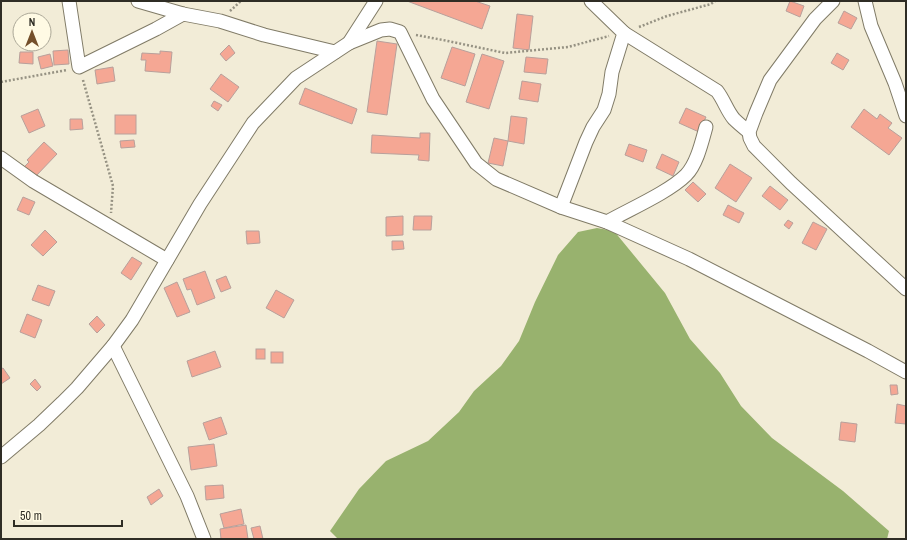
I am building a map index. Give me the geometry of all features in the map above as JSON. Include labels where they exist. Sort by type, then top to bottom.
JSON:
[{"type":"street","points":[[69,1],[79,67],[183,14]]},
{"type":"street","points":[[138,1],[183,14],[220,21],[264,35],[336,52]]},
{"type":"street","points":[[349,43],[376,1]]},
{"type":"street","points":[[591,1],[624,33],[717,92],[724,100],[734,119],[749,132]]},
{"type":"street","points":[[833,1],[815,20],[770,80],[749,132],[750,138],[754,146],[802,193],[906,289]]},
{"type":"street","points":[[865,1],[871,26],[895,83],[906,116]]},
{"type":"street","points":[[1,457],[39,425],[62,403],[113,346],[132,320],[200,204],[254,123],[296,78],[349,43],[381,30],[390,28],[400,32],[433,99],[476,163],[496,179],[561,207],[607,222],[690,259],[906,372]]},
{"type":"street","points":[[561,207],[586,142],[593,127],[604,110],[609,94],[617,54],[624,33]]},
{"type":"street","points":[[607,222],[667,189],[687,174],[697,157],[706,127]]},
{"type":"street","points":[[1,158],[33,181],[167,260]]},
{"type":"street","points":[[113,346],[187,496],[204,539]]},
{"type":"path","points":[[400,32],[505,53],[568,47],[624,33],[667,16],[711,4],[715,1]]},
{"type":"path","points":[[1,82],[79,67],[113,186],[110,226]]},
{"type":"green space","points":[[597,228],[614,231],[665,293],[690,339],[720,373],[741,406],[772,438],[843,491],[889,531],[887,539],[338,539],[330,531],[359,489],[386,461],[428,441],[459,412],[474,391],[501,366],[519,341],[535,302],[558,255],[578,232]]},
{"type":"building","points":[[407,1],[475,1],[490,6],[482,29]]},
{"type":"building","points":[[790,1],[804,6],[800,17],[786,11]]},
{"type":"building","points":[[844,11],[857,18],[851,29],[838,23]]},
{"type":"building","points":[[517,14],[533,16],[529,50],[513,48]]},
{"type":"building","points":[[377,41],[397,44],[387,115],[367,112]]},
{"type":"building","points":[[229,45],[235,53],[226,61],[220,54]]},
{"type":"building","points":[[452,47],[475,54],[465,86],[441,78]]},
{"type":"building","points":[[68,50],[69,64],[54,65],[53,51]]},
{"type":"building","points":[[160,51],[172,52],[170,73],[145,71],[146,60],[141,60],[142,53],[160,54]]},
{"type":"building","points":[[20,52],[33,52],[33,64],[19,63]]},
{"type":"building","points":[[837,53],[849,60],[843,70],[831,63]]},
{"type":"building","points":[[50,54],[53,66],[41,69],[38,57]]},
{"type":"building","points":[[482,54],[504,61],[489,109],[466,102]]},
{"type":"building","points":[[526,57],[548,59],[546,74],[524,72]]},
{"type":"building","points":[[113,67],[115,81],[97,84],[95,70]]},
{"type":"building","points":[[221,74],[239,87],[228,102],[210,89]]},
{"type":"building","points":[[522,81],[541,84],[538,102],[519,99]]},
{"type":"building","points":[[305,88],[357,109],[352,124],[299,104]]},
{"type":"building","points":[[214,101],[222,105],[218,111],[211,106]]},
{"type":"building","points":[[686,108],[706,117],[699,132],[679,123]]},
{"type":"building","points":[[38,109],[45,126],[29,133],[21,116]]},
{"type":"building","points":[[864,109],[877,119],[880,114],[892,123],[888,128],[902,138],[889,155],[851,127]]},
{"type":"building","points":[[115,115],[136,115],[136,134],[115,134]]},
{"type":"building","points":[[511,116],[527,118],[524,144],[508,141]]},
{"type":"building","points":[[70,119],[82,119],[83,129],[70,130]]},
{"type":"building","points":[[420,133],[430,133],[429,161],[418,160],[419,155],[371,153],[372,135],[420,138]]},
{"type":"building","points":[[494,138],[508,141],[503,166],[488,163]]},
{"type":"building","points":[[134,140],[135,147],[121,148],[120,141]]},
{"type":"building","points":[[44,142],[57,154],[35,177],[24,167],[29,162],[27,160]]},
{"type":"building","points":[[629,144],[647,150],[643,162],[625,155]]},
{"type":"building","points":[[662,154],[679,162],[673,176],[656,168]]},
{"type":"building","points":[[730,164],[752,178],[736,202],[715,188]]},
{"type":"building","points":[[693,182],[706,194],[698,202],[685,190]]},
{"type":"building","points":[[770,186],[788,200],[780,210],[762,196]]},
{"type":"building","points":[[23,197],[35,202],[29,215],[17,210]]},
{"type":"building","points":[[728,205],[744,213],[739,223],[723,215]]},
{"type":"building","points":[[403,216],[403,235],[386,236],[386,217]]},
{"type":"building","points":[[414,216],[432,216],[431,230],[413,230]]},
{"type":"building","points":[[788,220],[793,223],[789,229],[784,225]]},
{"type":"building","points":[[813,222],[827,229],[816,250],[802,243]]},
{"type":"building","points":[[45,230],[57,242],[43,256],[31,245]]},
{"type":"building","points":[[246,231],[259,231],[260,243],[247,244]]},
{"type":"building","points":[[392,241],[403,241],[404,249],[392,250]]},
{"type":"building","points":[[132,257],[142,263],[131,280],[121,273]]},
{"type":"building","points":[[205,271],[215,298],[197,305],[191,289],[187,290],[183,279]]},
{"type":"building","points":[[226,276],[231,288],[221,292],[216,280]]},
{"type":"building","points":[[177,282],[190,312],[177,317],[164,288]]},
{"type":"building","points":[[38,285],[55,291],[49,306],[32,300]]},
{"type":"building","points":[[276,290],[294,300],[284,318],[266,308]]},
{"type":"building","points":[[27,314],[42,320],[35,338],[20,332]]},
{"type":"building","points":[[97,316],[105,325],[97,333],[89,324]]},
{"type":"building","points":[[256,349],[265,349],[265,359],[256,359]]},
{"type":"building","points":[[215,351],[221,367],[192,377],[187,361]]},
{"type":"building","points":[[271,352],[283,352],[283,363],[271,363]]},
{"type":"building","points":[[3,368],[10,378],[1,384],[1,369]]},
{"type":"building","points":[[35,379],[41,387],[37,391],[30,384]]},
{"type":"building","points":[[890,385],[897,385],[898,394],[891,395]]},
{"type":"building","points":[[897,404],[906,406],[906,424],[895,423]]},
{"type":"building","points":[[221,417],[227,434],[209,440],[203,423]]},
{"type":"building","points":[[841,422],[857,424],[855,442],[839,440]]},
{"type":"building","points":[[214,444],[217,466],[191,470],[188,447]]},
{"type":"building","points":[[223,485],[224,498],[206,500],[205,486]]},
{"type":"building","points":[[159,489],[163,496],[151,505],[147,497]]},
{"type":"building","points":[[241,509],[244,524],[224,528],[220,514]]},
{"type":"building","points":[[246,525],[248,539],[221,539],[220,529]]},
{"type":"building","points":[[260,526],[263,539],[254,539],[251,528]]}]
